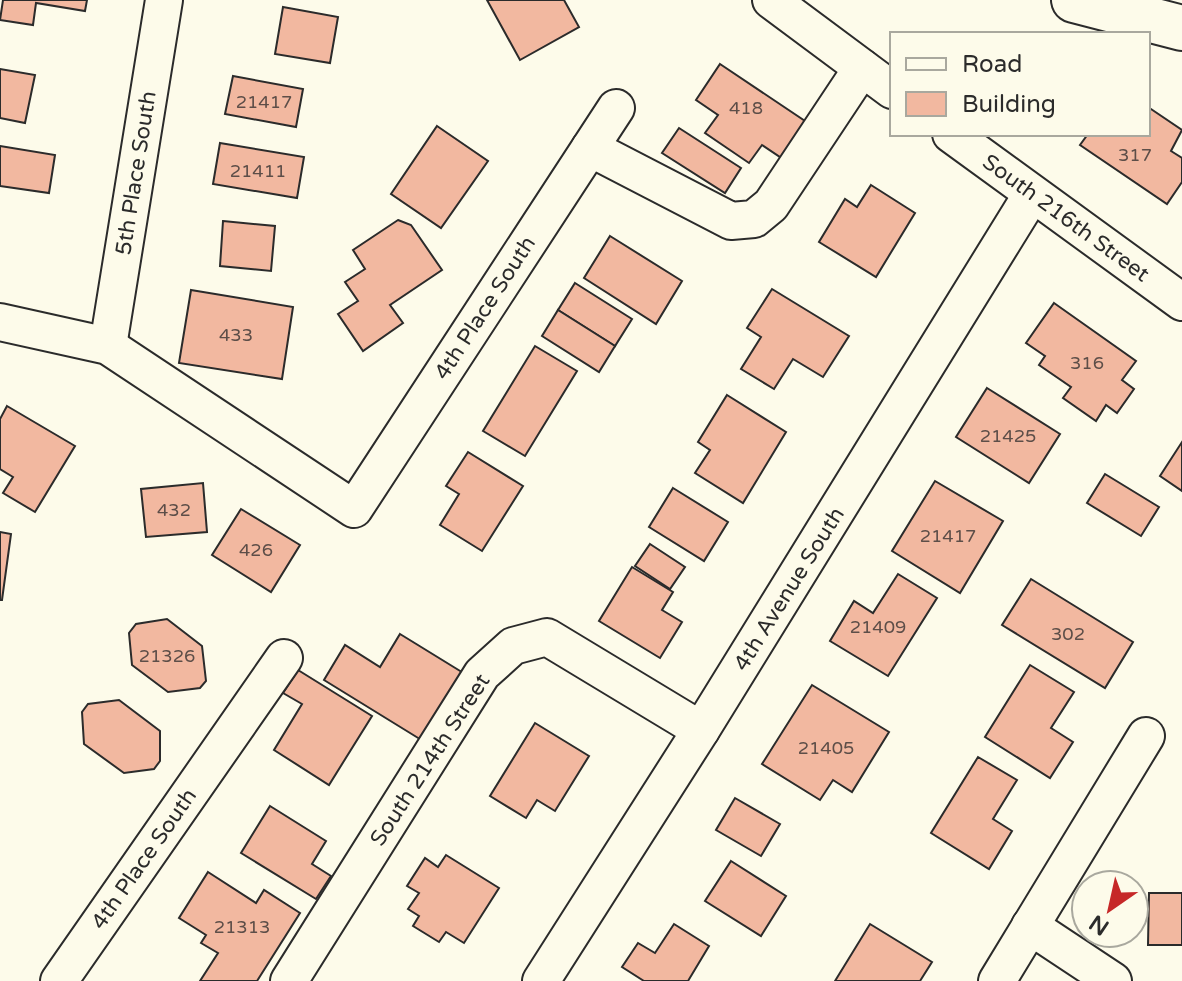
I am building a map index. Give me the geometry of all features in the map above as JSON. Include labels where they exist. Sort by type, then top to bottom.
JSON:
[{"type":"main road","points":[[1074,0],[1182,28]]},
{"type":"street","name":"5th Place South","points":[[108,346],[164,0]]},
{"type":"street","points":[[771,0],[890,89]]},
{"type":"street","points":[[590,148],[731,221],[754,219],[771,205],[862,68]]},
{"type":"street","name":"4th Place South","points":[[108,346],[354,509],[616,108]]},
{"type":"street","name":"South 216th Street","points":[[954,136],[1182,302]]},
{"type":"street","name":"4th Avenue South","points":[[541,981],[701,730],[1032,194]]},
{"type":"street","points":[[0,322],[108,346]]},
{"type":"street","name":"South 214th Street","points":[[289,981],[482,674],[513,646],[547,637],[701,730]]},
{"type":"street","name":"4th Place South","points":[[59,981],[284,658]]},
{"type":"street","points":[[997,981],[1146,736]]},
{"type":"street","points":[[1030,926],[1113,981]]},
{"type":"building","points":[[3,0],[87,0],[85,11],[36,3],[33,25],[0,20]]},
{"type":"building","points":[[487,0],[564,0],[579,27],[520,60]]},
{"type":"building","points":[[283,7],[338,17],[330,63],[275,54]]},
{"type":"building","points":[[720,64],[808,123],[783,159],[762,145],[749,163],[705,133],[718,115],[696,100]]},
{"type":"building","points":[[0,69],[35,75],[25,123],[0,118]]},
{"type":"building","points":[[233,76],[303,89],[296,127],[225,114]]},
{"type":"building","points":[[1150,108],[1182,130],[1171,151],[1182,158],[1182,182],[1167,204],[1080,145],[1087,136],[1150,136]]},
{"type":"building","points":[[437,126],[488,161],[441,228],[391,194]]},
{"type":"building","points":[[679,128],[741,168],[725,193],[662,153]]},
{"type":"building","points":[[220,143],[304,157],[297,198],[213,184]]},
{"type":"building","points":[[0,146],[55,155],[49,193],[0,186]]},
{"type":"building","points":[[871,185],[915,213],[876,277],[819,242],[845,199],[857,207]]},
{"type":"building","points":[[398,220],[411,225],[442,270],[390,305],[403,323],[363,351],[338,314],[358,301],[345,282],[365,269],[353,250]]},
{"type":"building","points":[[223,221],[275,226],[271,271],[220,266]]},
{"type":"building","points":[[610,236],[682,281],[656,324],[584,278]]},
{"type":"building","points":[[575,283],[632,319],[615,346],[558,310]]},
{"type":"building","points":[[772,289],[849,336],[823,377],[793,359],[774,389],[741,369],[761,337],[747,328]]},
{"type":"building","points":[[191,290],[293,307],[282,379],[179,363]]},
{"type":"building","points":[[1054,303],[1136,361],[1122,380],[1134,389],[1117,413],[1106,405],[1096,421],[1063,398],[1071,387],[1039,365],[1045,356],[1026,343]]},
{"type":"building","points":[[558,310],[615,346],[599,372],[542,336]]},
{"type":"building","points":[[535,346],[577,371],[525,456],[483,431]]},
{"type":"building","points":[[987,388],[1060,434],[1029,483],[956,437]]},
{"type":"building","points":[[727,395],[786,432],[743,503],[695,473],[710,450],[698,442]]},
{"type":"building","points":[[7,406],[75,446],[35,512],[3,493],[13,477],[0,469],[0,419]]},
{"type":"building","points":[[1182,442],[1182,491],[1160,476]]},
{"type":"building","points":[[468,452],[523,486],[482,551],[440,525],[459,494],[446,486]]},
{"type":"building","points":[[1105,474],[1159,507],[1141,536],[1087,503]]},
{"type":"building","points":[[935,481],[1003,521],[960,593],[892,551]]},
{"type":"building","points":[[203,483],[207,532],[146,537],[141,489]]},
{"type":"building","points":[[673,488],[728,522],[704,561],[649,527]]},
{"type":"building","points":[[241,509],[300,545],[271,592],[212,555]]},
{"type":"building","points":[[0,532],[11,534],[2,600],[0,600]]},
{"type":"building","points":[[650,544],[685,567],[670,589],[635,566]]},
{"type":"building","points":[[632,567],[673,592],[662,610],[682,622],[660,658],[599,621]]},
{"type":"building","points":[[898,574],[937,598],[888,676],[830,641],[854,601],[873,613]]},
{"type":"building","points":[[1031,579],[1133,642],[1105,688],[1002,625]]},
{"type":"building","points":[[167,619],[202,646],[206,681],[200,688],[168,692],[132,665],[129,633],[136,624]]},
{"type":"building","points":[[400,634],[465,674],[423,741],[324,680],[345,645],[380,667]]},
{"type":"building","points":[[1030,665],[1074,692],[1051,728],[1073,742],[1050,778],[985,737]]},
{"type":"building","points":[[298,670],[372,716],[329,785],[274,750],[302,704],[283,693]]},
{"type":"building","points":[[812,685],[889,732],[852,792],[833,780],[820,800],[762,764]]},
{"type":"building","points":[[119,700],[160,731],[160,761],[154,769],[124,773],[84,744],[82,712],[88,704]]},
{"type":"building","points":[[535,723],[589,756],[555,811],[537,800],[526,818],[490,796]]},
{"type":"building","points":[[978,757],[1017,780],[993,819],[1012,831],[989,869],[931,833]]},
{"type":"building","points":[[735,798],[780,824],[761,856],[716,830]]},
{"type":"building","points":[[270,806],[326,841],[312,864],[331,876],[316,899],[241,853]]},
{"type":"building","points":[[446,855],[499,888],[464,943],[446,932],[439,942],[413,926],[419,916],[408,909],[419,893],[407,886],[425,858],[438,867]]},
{"type":"building","points":[[731,861],[786,896],[761,936],[705,901]]},
{"type":"building","points":[[208,872],[256,903],[264,890],[300,913],[257,981],[200,981],[218,953],[201,943],[206,935],[179,918]]},
{"type":"building","points":[[1150,893],[1182,893],[1182,945],[1150,945]]},
{"type":"building","points":[[674,924],[709,946],[688,981],[644,981],[622,967],[638,943],[655,953]]},
{"type":"building","points":[[870,924],[932,962],[920,981],[835,981]]}]
